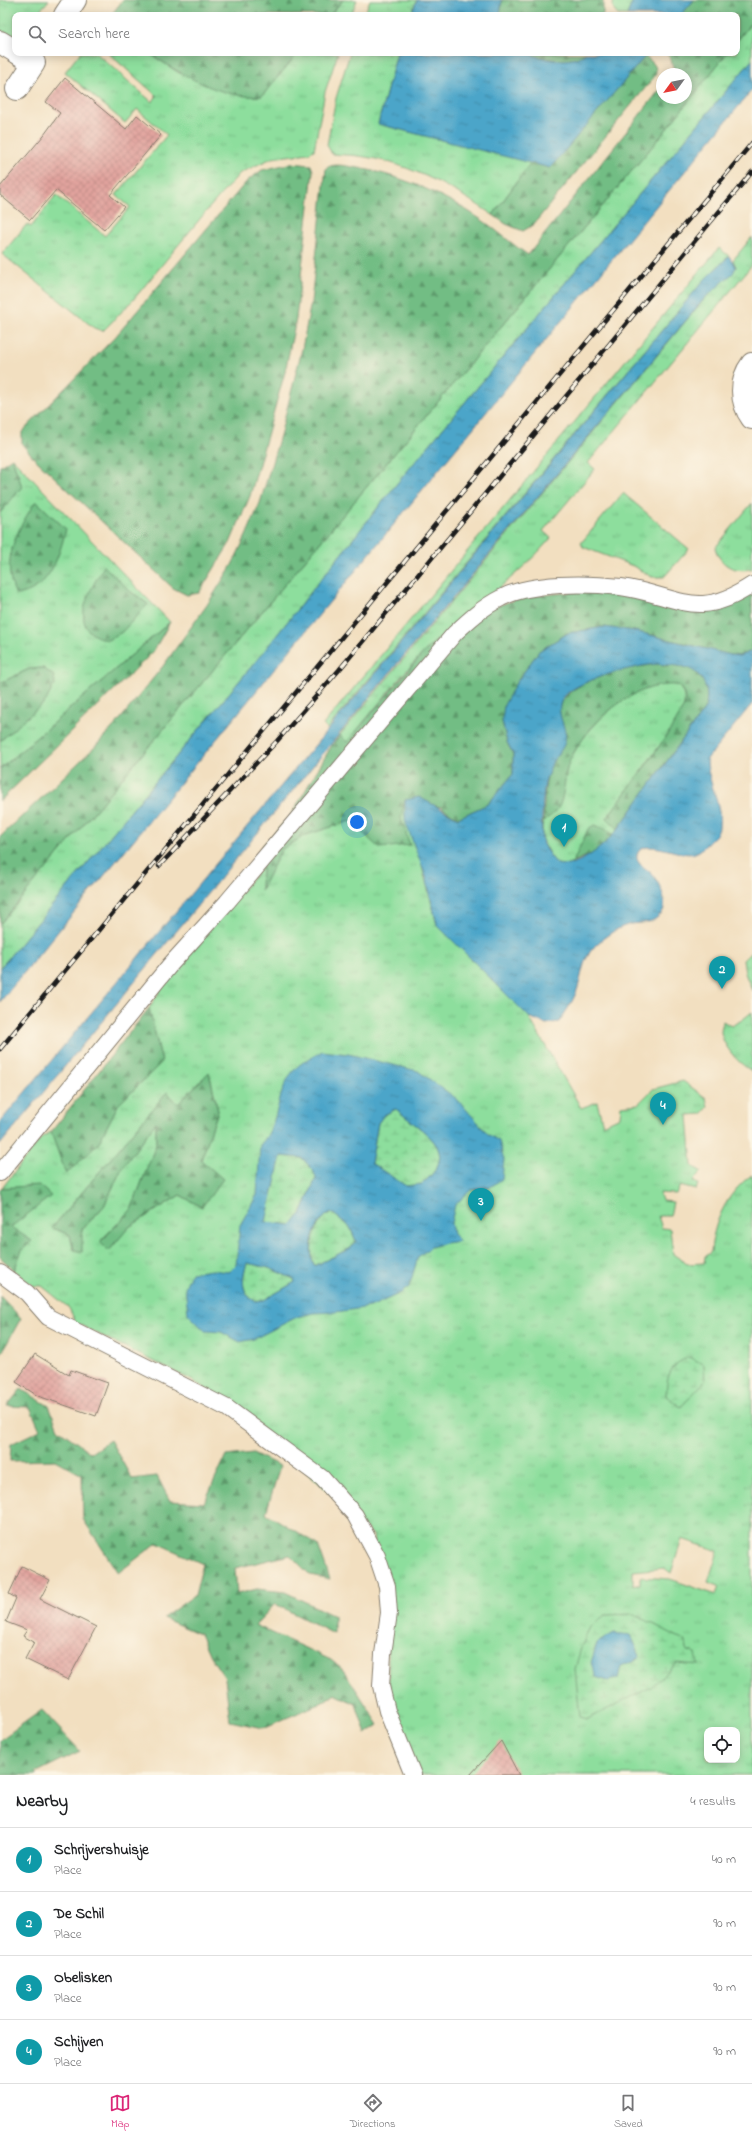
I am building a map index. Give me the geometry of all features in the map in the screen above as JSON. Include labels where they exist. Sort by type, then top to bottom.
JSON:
[{"type":"street","points":[[67,12],[75,0]]},
{"type":"street","points":[[0,42],[12,49]]},
{"type":"street","points":[[18,89],[31,56]]},
{"type":"street","points":[[752,364],[742,382],[744,399],[752,418]]},
{"type":"lane","points":[[0,1173],[170,966],[227,902],[455,633],[483,609],[518,591],[544,587],[595,585],[622,587],[700,605],[729,599],[752,585]]},
{"type":"lane","points":[[0,1273],[27,1293],[48,1317],[227,1408],[322,1478],[355,1515],[377,1556],[387,1586],[389,1613],[383,1654],[382,1686],[387,1711],[413,1775]]},
{"type":"green space","points":[[0,0],[49,0],[39,12],[12,12],[12,35],[0,30]]},
{"type":"green space","points":[[123,0],[343,0],[333,12],[113,12]]},
{"type":"green space","points":[[343,0],[357,0],[352,12],[333,12]]},
{"type":"green space","points":[[370,0],[417,0],[412,12],[365,12]]},
{"type":"green space","points":[[502,0],[603,0],[603,12],[500,12]]},
{"type":"green space","points":[[614,0],[633,0],[628,12],[615,12],[613,4]]},
{"type":"green space","points":[[694,0],[752,0],[752,22],[740,37],[740,12],[684,12]]},
{"type":"green space","points":[[752,22],[752,60],[399,481],[261,655],[0,968],[0,924],[686,104],[692,104],[692,97],[725,56],[740,56],[740,37]]},
{"type":"green space","points":[[78,56],[99,56],[152,102],[157,96],[111,56],[154,56],[179,73],[262,96],[295,56],[337,56],[325,92],[314,150],[309,153],[272,158],[240,173],[133,300],[103,331],[94,328],[2,254],[27,224],[31,227],[56,195],[105,236],[130,207],[116,195],[167,135],[137,109],[125,123],[65,72]]},
{"type":"green space","points":[[154,56],[295,56],[262,96],[232,94],[217,90],[174,69]]},
{"type":"green space","points":[[349,56],[396,56],[378,124],[531,162],[493,215],[464,196],[416,172],[382,160],[361,156],[332,154],[327,145],[336,98]]},
{"type":"green space","points":[[537,56],[582,56],[565,60]]},
{"type":"green space","points":[[645,56],[652,62],[656,70],[655,76],[533,225],[523,231],[506,224],[493,215],[531,162],[550,168]]},
{"type":"green space","points":[[669,56],[725,56],[692,97],[692,68],[674,68]]},
{"type":"green space","points":[[656,95],[656,104],[686,104],[0,924],[0,837],[94,748],[118,722],[163,666],[207,605],[232,565],[246,536],[260,503],[281,432],[302,349],[311,302],[326,168],[333,165],[338,165],[359,168],[394,177],[427,189],[474,215],[528,255]]},
{"type":"green space","points":[[292,163],[311,165],[313,171],[296,319],[285,372],[250,496],[230,543],[199,593],[187,595],[173,588],[36,460],[22,444],[22,432],[116,336],[247,181],[262,170]]},
{"type":"green space","points":[[752,237],[752,265],[588,463],[595,469],[543,531],[551,538],[511,578],[427,649],[403,675],[347,742],[340,735],[711,291],[736,267],[733,260]]},
{"type":"green space","points":[[719,248],[729,256],[704,280],[327,729],[323,725]]},
{"type":"green space","points":[[12,458],[170,622],[0,769],[0,741],[46,701],[54,676],[43,668],[29,669],[0,683],[0,513],[22,487]],"holes":[[[131,592],[148,604],[88,631]]]},
{"type":"green space","points":[[12,458],[22,487],[0,513],[0,466]]},
{"type":"green space","points":[[623,493],[689,549],[664,577],[652,577],[633,566],[583,547],[581,543]]},
{"type":"green space","points":[[36,501],[66,529],[60,551],[51,571],[37,587],[16,595],[11,583],[10,571],[12,547],[22,524]]},
{"type":"green space","points":[[752,503],[752,569],[739,570],[724,563],[715,548]]},
{"type":"green space","points":[[104,566],[131,592],[148,604],[122,632],[108,640],[95,635],[87,628],[84,619],[84,609],[88,598]]},
{"type":"green space","points":[[594,590],[700,611],[752,592],[752,651],[739,656],[731,655],[634,631],[604,627],[568,633],[539,651],[516,683],[505,705],[502,721],[507,742],[513,754],[513,774],[488,804],[458,818],[441,807],[405,800],[401,818],[410,845],[379,848],[350,821],[306,835],[282,849],[261,890],[263,845],[291,815],[332,745],[340,735],[347,742],[423,653],[464,617],[524,597]]},
{"type":"green space","points":[[170,622],[153,652],[0,801],[0,769]]},
{"type":"green space","points":[[656,664],[688,668],[699,675],[705,686],[707,698],[704,710],[618,829],[607,818],[675,723],[682,710],[685,699],[683,692],[678,685],[661,686],[645,690],[629,697],[614,707],[588,732],[578,746],[570,760],[566,772],[560,805],[554,813],[543,821],[545,790],[548,775],[553,761],[565,739],[559,714],[563,700],[572,691],[585,683],[600,677],[631,668]]},
{"type":"green space","points":[[43,668],[54,676],[55,683],[46,701],[0,741],[0,683],[29,669]]},
{"type":"green space","points":[[671,684],[678,685],[681,690],[684,699],[683,709],[676,723],[607,818],[618,829],[613,835],[605,829],[580,849],[573,862],[564,865],[557,864],[549,854],[544,844],[542,827],[543,821],[551,815],[556,808],[570,760],[576,749],[602,717],[624,700],[647,688]]},
{"type":"green space","points":[[405,800],[437,925],[529,1017],[581,1108],[597,1102],[603,1125],[620,1117],[621,1106],[638,1104],[653,1089],[683,1081],[706,1098],[708,1107],[702,1114],[688,1115],[692,1166],[702,1172],[693,1181],[698,1184],[696,1190],[680,1186],[676,1194],[660,1193],[662,1201],[673,1202],[670,1216],[658,1216],[662,1228],[670,1229],[673,1254],[687,1264],[704,1263],[705,1256],[711,1252],[712,1241],[718,1219],[723,1209],[735,1190],[752,1175],[752,1775],[419,1775],[407,1747],[389,1690],[388,1659],[373,1535],[246,1413],[193,1381],[76,1323],[69,1308],[42,1286],[33,1286],[14,1270],[22,1250],[11,1227],[2,1188],[42,1137],[51,1132],[66,1174],[98,1144],[118,1105],[162,1062],[149,1008],[166,981],[262,867],[261,889],[282,849],[306,835],[350,821]],"holes":[[[209,1072],[218,1111],[201,1160],[202,1207],[180,1195],[129,1227],[101,1240],[131,1210],[156,1145],[156,1122],[122,1168],[104,1206],[82,1230],[73,1249],[70,1235],[52,1228],[167,1092],[178,1104]],[[682,1539],[718,1551],[708,1582],[719,1586],[716,1595],[670,1579],[640,1577],[640,1584],[633,1586],[633,1571],[664,1568],[671,1573]]]},
{"type":"green space","points":[[594,825],[605,829],[613,835],[594,853],[573,862],[588,829]]},
{"type":"green space","points":[[750,953],[752,953],[752,991],[745,973],[743,960]]},
{"type":"green space","points":[[149,1008],[162,1062],[118,1105],[98,1144],[66,1174],[51,1132]]},
{"type":"green space","points":[[752,1012],[752,1071],[737,1060],[728,1049],[722,1037],[721,1031],[723,1021],[731,1026]]},
{"type":"green space","points":[[209,1072],[218,1111],[201,1160],[223,1179],[202,1207],[180,1195],[129,1227],[109,1251],[100,1242],[131,1210],[156,1145],[156,1122],[122,1168],[104,1206],[82,1229],[82,1252],[74,1250],[70,1235],[52,1228],[167,1092],[178,1104]]},
{"type":"green space","points":[[396,1109],[426,1134],[434,1142],[439,1151],[439,1161],[434,1172],[422,1184],[406,1186],[371,1163],[378,1123],[384,1115]]},
{"type":"green space","points":[[281,1156],[302,1158],[313,1170],[316,1178],[301,1214],[291,1225],[265,1222]]},
{"type":"green space","points":[[39,1185],[51,1196],[11,1227],[32,1241],[22,1250],[14,1270],[0,1257],[0,1190],[2,1188]]},
{"type":"green space","points":[[331,1212],[350,1227],[356,1241],[351,1248],[314,1266],[312,1258],[312,1243],[316,1229]]},
{"type":"green space","points":[[247,1263],[269,1268],[294,1279],[295,1282],[264,1300],[255,1301],[250,1297],[245,1289],[243,1279]]},
{"type":"green space","points":[[0,1296],[21,1318],[0,1356]]},
{"type":"green space","points":[[690,1357],[704,1365],[705,1381],[681,1407],[666,1396],[667,1382],[673,1367]]},
{"type":"green space","points":[[21,1389],[49,1406],[58,1429],[91,1453],[110,1440],[132,1479],[157,1476],[170,1501],[204,1503],[226,1456],[253,1453],[280,1466],[266,1513],[318,1545],[330,1579],[310,1575],[290,1555],[235,1568],[237,1594],[257,1589],[285,1592],[334,1616],[334,1634],[275,1604],[255,1625],[331,1660],[344,1671],[379,1725],[366,1734],[356,1704],[335,1694],[319,1704],[263,1728],[230,1721],[225,1678],[210,1656],[200,1634],[163,1618],[195,1595],[203,1564],[157,1543],[118,1573],[83,1519],[82,1475],[55,1460],[10,1461],[11,1444],[40,1430],[30,1407],[7,1406]]},
{"type":"green space","points":[[634,1614],[684,1640],[688,1651],[696,1653],[698,1665],[677,1663],[651,1687],[588,1719],[580,1717],[575,1669],[581,1648],[590,1627],[605,1615]]},
{"type":"green space","points":[[42,1710],[80,1751],[35,1773],[37,1775],[0,1775],[0,1740]]},
{"type":"water","points":[[417,0],[502,0],[500,12],[412,12]]},
{"type":"water","points":[[633,0],[694,0],[684,12],[628,12]]},
{"type":"water","points":[[396,56],[537,56],[549,59],[565,60],[582,56],[645,56],[550,168],[378,124]]},
{"type":"water","points":[[752,60],[752,90],[0,1002],[0,968],[261,655],[399,481]]},
{"type":"water","points":[[729,256],[736,267],[733,273],[704,299],[393,669],[0,1145],[0,1122],[704,280]]},
{"type":"water","points":[[604,627],[634,631],[731,655],[739,656],[752,651],[752,704],[707,759],[709,776],[719,810],[720,818],[717,833],[703,848],[695,853],[689,854],[650,847],[639,851],[637,855],[638,862],[652,874],[664,897],[663,911],[659,916],[650,921],[619,928],[595,946],[587,957],[576,993],[568,1008],[559,1022],[546,1024],[529,1017],[437,925],[426,877],[405,821],[405,800],[419,797],[458,818],[488,804],[513,774],[513,754],[507,742],[502,721],[504,705],[516,683],[539,651],[568,633]],"holes":[[[656,664],[688,668],[699,675],[705,686],[707,698],[704,710],[613,835],[599,848],[583,859],[565,865],[557,864],[547,852],[543,844],[542,814],[546,780],[552,763],[563,748],[566,736],[560,715],[560,704],[563,698],[570,691],[580,685],[606,675]]]},
{"type":"water","points":[[322,1051],[348,1054],[418,1071],[457,1099],[489,1135],[499,1141],[504,1160],[502,1179],[489,1188],[471,1190],[455,1205],[451,1223],[453,1234],[460,1241],[431,1247],[418,1257],[409,1287],[401,1293],[370,1307],[336,1312],[313,1313],[297,1317],[254,1339],[240,1342],[221,1332],[205,1331],[188,1314],[185,1287],[191,1273],[211,1270],[229,1272],[236,1265],[240,1225],[257,1195],[260,1145],[272,1126],[281,1095],[290,1075],[298,1066]],"holes":[[[396,1109],[426,1134],[434,1142],[439,1151],[439,1161],[434,1172],[422,1184],[406,1186],[371,1163],[378,1123],[384,1115]],[[281,1156],[302,1158],[313,1170],[316,1178],[301,1214],[291,1225],[266,1222]],[[331,1212],[350,1227],[356,1241],[351,1248],[314,1266],[311,1251],[313,1236],[320,1222]],[[247,1263],[269,1268],[294,1279],[295,1282],[264,1300],[255,1301],[250,1298],[245,1289],[243,1280]]]},
{"type":"water","points":[[614,1633],[631,1635],[640,1656],[632,1662],[621,1666],[618,1679],[608,1681],[596,1677],[591,1663],[597,1643]]},
{"type":"building","points":[[65,78],[126,129],[137,115],[161,135],[110,195],[124,207],[104,230],[56,190],[30,220],[0,195],[0,187],[44,135],[60,113],[46,102]]},
{"type":"building","points":[[35,1354],[69,1375],[71,1370],[108,1383],[96,1416],[38,1396],[16,1382]]},
{"type":"building","points":[[22,1566],[50,1580],[40,1599],[96,1627],[68,1680],[25,1659],[34,1642],[23,1636],[27,1630],[6,1622],[16,1598],[9,1594]]},
{"type":"building","points":[[501,1741],[519,1775],[470,1775]]},
{"type":"railway","points":[[0,1049],[752,143]]},
{"type":"railway","points":[[159,866],[277,741],[339,670],[752,172]]},
{"type":"place","name":"Schrijvershuisje","points":[[564,847]]},
{"type":"place","name":"De Schil","points":[[722,989]]},
{"type":"place","name":"Schijven","points":[[663,1125]]},
{"type":"place","name":"Obelisken","points":[[481,1221]]}]
